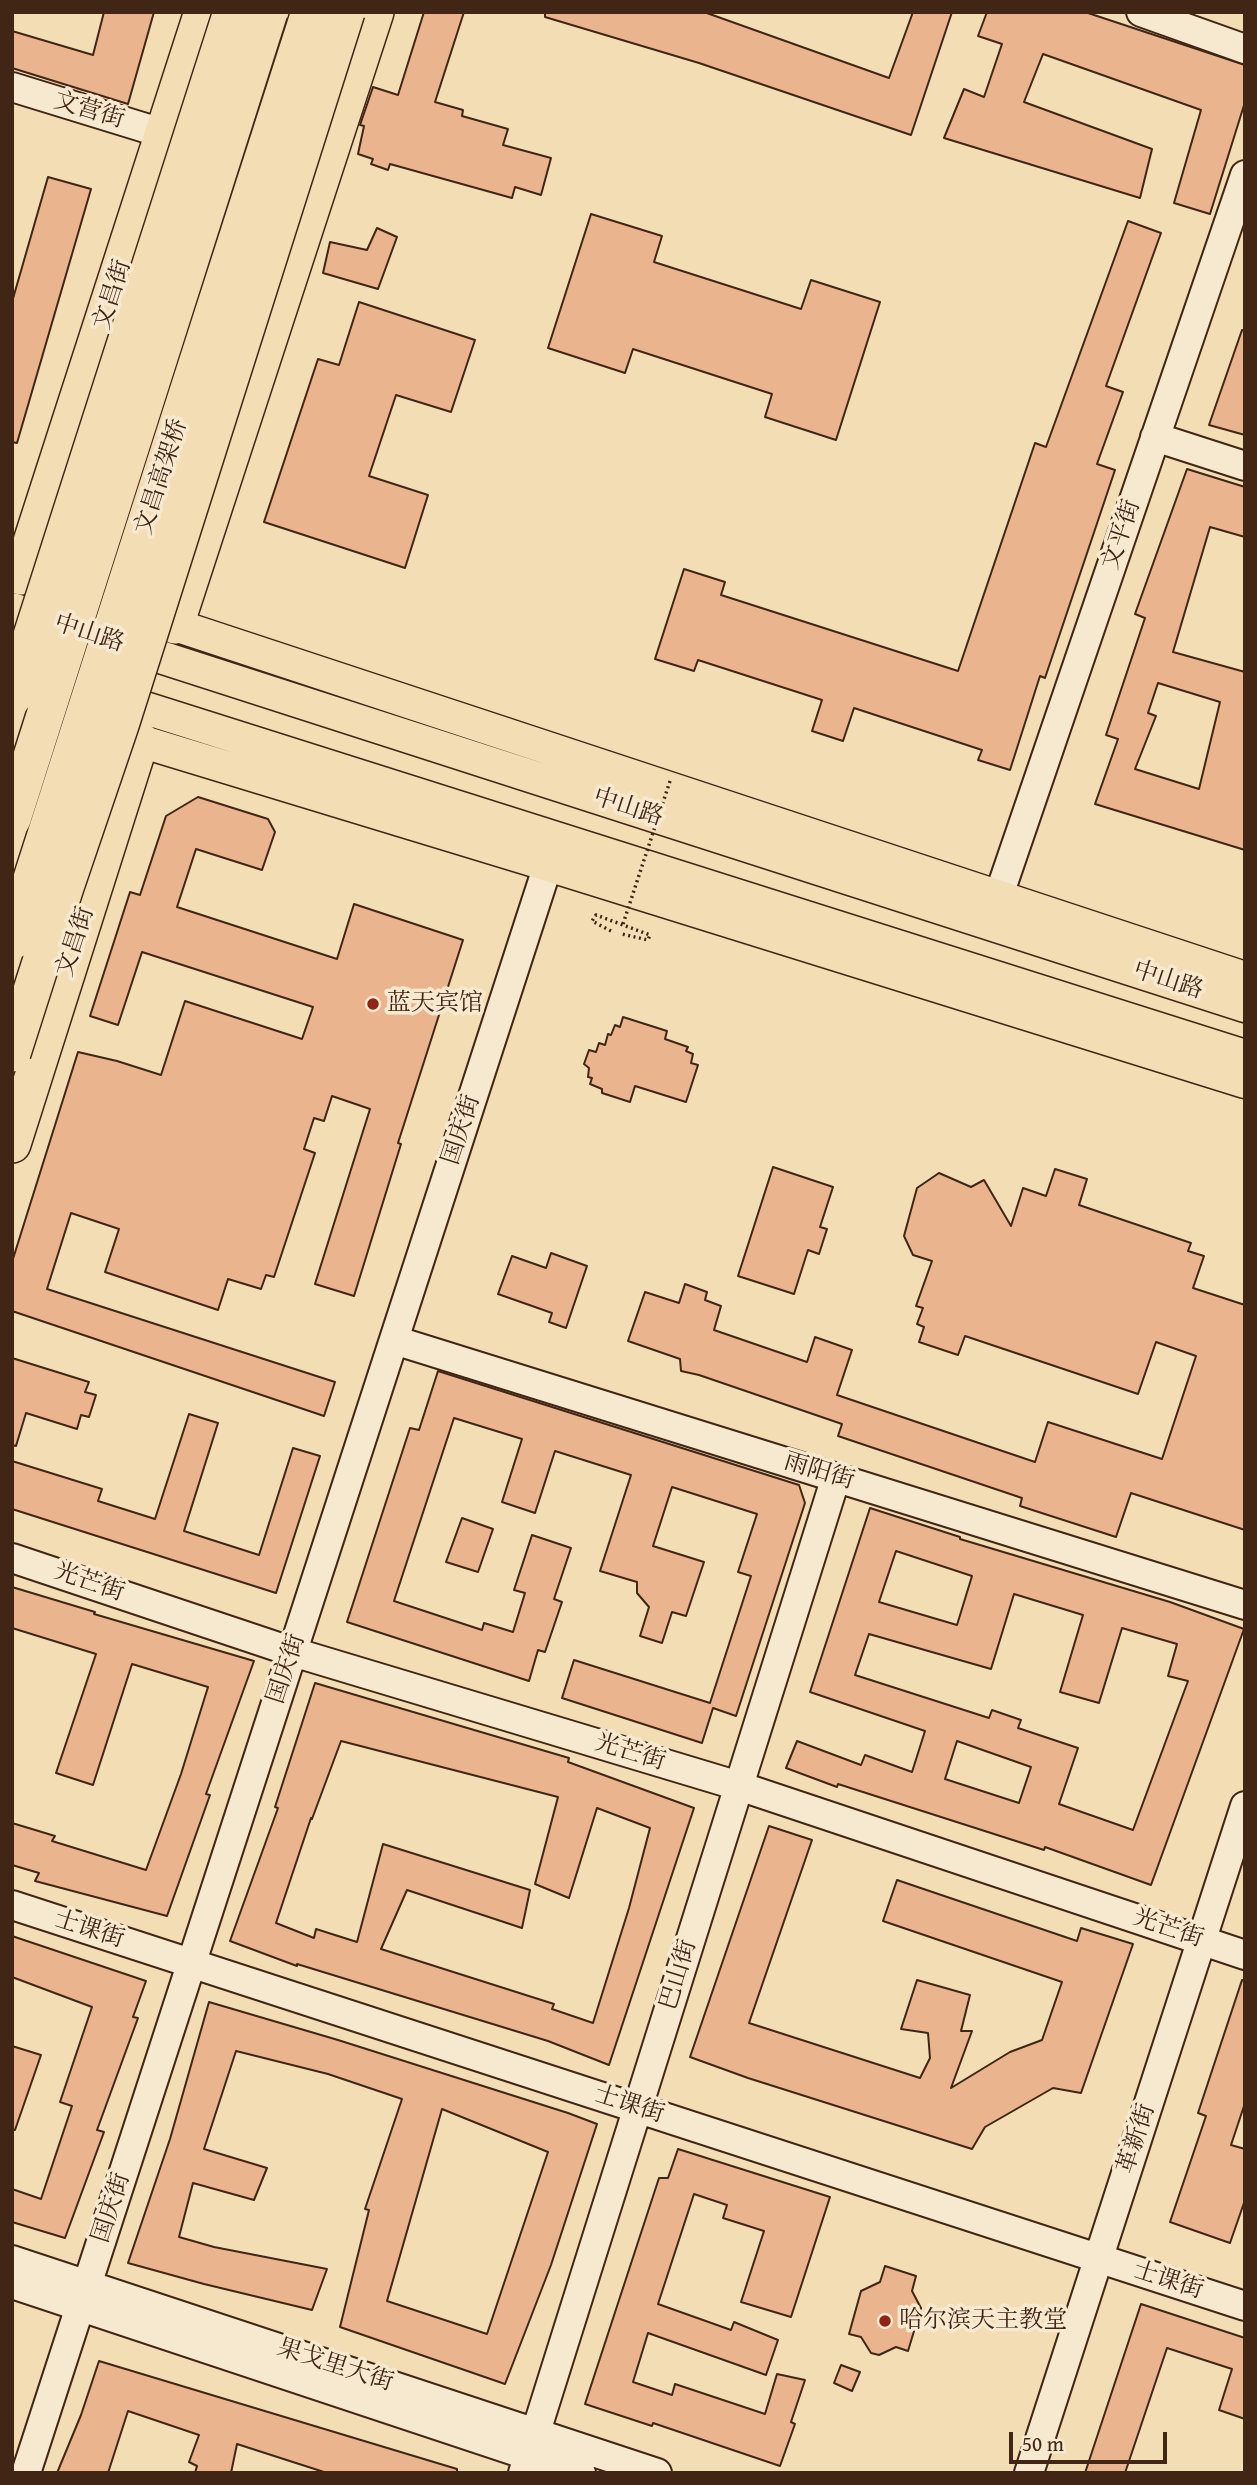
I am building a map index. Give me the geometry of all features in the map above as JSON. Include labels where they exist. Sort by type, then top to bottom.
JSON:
[{"type":"highway","name":"文昌街","points":[[22,590],[203,12]]},
{"type":"highway","points":[[12,699],[22,590],[232,12]]},
{"type":"highway","name":"文昌高架桥","points":[[12,819],[269,12]]},
{"type":"highway","name":"文昌高架桥","points":[[12,941],[310,12]]},
{"type":"highway","points":[[12,1053],[65,887],[130,733],[346,12]]},
{"type":"highway","points":[[175,625],[375,12]]},
{"type":"highway","points":[[22,590],[117,491]]},
{"type":"highway","name":"文昌街","points":[[12,1144],[130,733]]},
{"type":"highway","points":[[52,817],[130,733]]},
{"type":"main road","points":[[22,590],[175,625],[1245,978]]},
{"type":"main road","name":"中山路","points":[[22,590],[1245,1006]]},
{"type":"main road","name":"中山路","points":[[12,666],[1245,1056]]},
{"type":"main road","points":[[12,699],[130,733],[1245,1082]]},
{"type":"street","points":[[1140,12],[1245,49]]},
{"type":"street","name":"文营街","points":[[12,88],[165,134]]},
{"type":"street","name":"文平街","points":[[999,895],[1245,175]]},
{"type":"street","points":[[1155,437],[1245,466]]},
{"type":"street","name":"国庆街","points":[[26,2473],[548,865]]},
{"type":"street","name":"雨阳街","points":[[394,1340],[1245,1605]]},
{"type":"street","name":"巴山街","points":[[529,2454],[836,1478]]},
{"type":"street","name":"光芒街","points":[[12,1558],[293,1652],[739,1786],[1245,1955]]},
{"type":"street","name":"革新街","points":[[1029,2473],[1245,1806]]},
{"type":"street","name":"士课街","points":[[12,1905],[1245,2306]]},
{"type":"street","name":"果戈里大街","points":[[12,2260],[84,2295],[581,2473]]},
{"type":"street","name":"果戈里大街","points":[[12,2284],[84,2295]]},
{"type":"street","name":"果戈里大街","points":[[529,2454],[657,2473]]},
{"type":"path","points":[[623,924],[670,781]]},
{"type":"path","points":[[611,931],[592,921],[596,915],[650,935],[648,940],[622,934]]},
{"type":"building","points":[[104,12],[154,12],[128,104],[12,68],[12,31],[93,55]]},
{"type":"building","points":[[424,12],[464,12],[435,102],[463,110],[462,116],[508,129],[503,145],[551,158],[541,195],[515,187],[512,198],[390,164],[388,170],[371,164],[373,159],[358,154],[364,126],[360,125],[373,87],[398,95]]},
{"type":"building","points":[[545,12],[704,12],[889,78],[913,12],[952,12],[911,135],[699,63],[545,17]]},
{"type":"building","points":[[987,12],[1085,12],[1245,65],[1245,102],[1210,214],[1174,203],[1201,110],[1043,54],[1024,102],[1152,149],[1140,198],[944,138],[964,89],[984,97],[1002,44],[978,36]]},
{"type":"building","points":[[48,177],[91,189],[17,443],[12,442],[12,302]]},
{"type":"building","points":[[591,214],[662,236],[654,262],[801,309],[811,280],[880,302],[836,440],[765,417],[772,394],[633,349],[625,373],[548,348]]},
{"type":"building","points":[[1128,221],[1161,233],[1106,386],[1123,392],[1097,464],[1115,470],[1045,678],[1040,676],[1010,770],[978,760],[982,750],[854,708],[843,741],[812,731],[822,700],[698,660],[694,671],[655,659],[684,569],[725,582],[721,595],[958,671],[1035,443],[1046,447]]},
{"type":"building","points":[[377,228],[397,237],[378,289],[323,273],[330,242],[367,250]]},
{"type":"building","points":[[359,302],[475,340],[451,412],[396,395],[369,476],[428,495],[405,568],[264,522],[318,359],[339,365]]},
{"type":"building","points":[[1242,330],[1245,331],[1245,435],[1209,425]]},
{"type":"building","points":[[1187,469],[1245,487],[1245,537],[1210,527],[1173,652],[1245,672],[1245,850],[1095,804],[1118,739],[1106,735],[1145,618],[1135,614]],"holes":[[[1158,683],[1220,702],[1199,789],[1135,769],[1156,716],[1148,713]]]},
{"type":"building","points":[[198,797],[268,819],[275,832],[262,870],[196,849],[177,907],[337,959],[354,904],[463,940],[398,1143],[401,1144],[354,1296],[315,1284],[370,1109],[332,1096],[324,1121],[314,1118],[304,1149],[315,1153],[274,1277],[266,1275],[261,1289],[228,1279],[218,1310],[105,1272],[119,1229],[71,1213],[47,1289],[335,1382],[324,1416],[12,1311],[12,1262],[78,1052],[161,1075],[185,1001],[302,1039],[313,1007],[142,952],[118,1025],[90,1016],[130,892],[140,895],[166,816]]},
{"type":"building","points":[[623,1017],[667,1031],[665,1039],[688,1047],[686,1051],[693,1054],[691,1063],[698,1065],[686,1102],[635,1086],[630,1102],[602,1093],[602,1089],[590,1084],[592,1078],[588,1077],[589,1068],[584,1064],[589,1050],[596,1052],[599,1043],[605,1045],[608,1034],[611,1035],[615,1025],[620,1027]]},
{"type":"building","points":[[773,1167],[833,1187],[820,1227],[827,1229],[819,1254],[808,1250],[794,1294],[738,1276]]},
{"type":"building","points":[[1055,1169],[1087,1179],[1079,1205],[1191,1243],[1188,1251],[1204,1256],[1193,1288],[1245,1305],[1245,1530],[1131,1493],[1116,1537],[1020,1506],[1022,1498],[838,1436],[842,1424],[681,1371],[680,1359],[628,1341],[645,1292],[679,1303],[685,1284],[707,1292],[705,1300],[721,1306],[714,1330],[807,1362],[815,1337],[852,1350],[837,1395],[1035,1462],[1048,1422],[1162,1459],[1196,1356],[1156,1342],[1138,1394],[965,1336],[958,1355],[919,1342],[924,1327],[917,1324],[923,1308],[916,1306],[932,1261],[913,1255],[904,1236],[917,1188],[939,1173],[971,1187],[984,1180],[1011,1226],[1023,1188],[1046,1196]]},
{"type":"building","points":[[551,1253],[587,1266],[566,1328],[549,1322],[552,1313],[498,1294],[512,1256],[546,1268]]},
{"type":"building","points":[[12,1358],[89,1382],[85,1392],[96,1395],[89,1417],[81,1415],[77,1429],[26,1413],[16,1446],[12,1445]]},
{"type":"building","points":[[438,1371],[799,1485],[805,1503],[736,1716],[713,1708],[702,1743],[562,1698],[574,1660],[710,1703],[751,1576],[738,1572],[757,1514],[672,1487],[653,1546],[704,1562],[686,1616],[672,1612],[662,1643],[640,1636],[649,1607],[637,1593],[637,1582],[600,1571],[631,1475],[555,1451],[535,1513],[502,1502],[522,1439],[454,1418],[394,1601],[482,1630],[484,1623],[513,1632],[525,1593],[514,1590],[532,1535],[571,1548],[554,1599],[562,1602],[545,1652],[538,1650],[529,1681],[347,1622],[410,1428],[419,1430]]},
{"type":"building","points":[[189,1414],[218,1423],[184,1531],[259,1555],[293,1448],[320,1456],[276,1593],[12,1509],[12,1461],[102,1489],[98,1501],[155,1519]]},
{"type":"building","points":[[870,1508],[960,1539],[1170,1602],[1244,1629],[1151,1885],[1045,1847],[1044,1850],[838,1784],[837,1787],[786,1768],[797,1741],[861,1765],[865,1755],[912,1772],[925,1731],[810,1692]],"holes":[[[896,1551],[972,1576],[957,1625],[879,1602]],[[1014,1594],[1083,1615],[1060,1692],[1099,1703],[1122,1628],[1177,1644],[1168,1676],[1188,1681],[1133,1830],[1059,1804],[1078,1748],[1018,1728],[1021,1720],[992,1710],[989,1718],[855,1675],[869,1634],[991,1669]],[[957,1741],[1031,1767],[1019,1803],[945,1779]]]},
{"type":"building","points":[[462,1518],[493,1529],[478,1572],[446,1562]]},
{"type":"building","points":[[12,1587],[254,1661],[206,1794],[210,1795],[167,1916],[35,1881],[39,1873],[12,1865],[12,1823],[55,1836],[52,1841],[146,1870],[181,1774],[208,1687],[132,1664],[93,1785],[56,1773],[96,1654],[12,1628]]},
{"type":"building","points":[[315,1683],[569,1758],[568,1762],[694,1808],[609,2065],[548,2041],[297,1966],[230,1941],[278,1808],[275,1807]],"holes":[[[341,1741],[558,1797],[535,1884],[569,1898],[597,1808],[650,1828],[629,1908],[593,2023],[552,2009],[554,2004],[381,1949],[407,1890],[522,1928],[530,1890],[383,1844],[357,1942],[316,1929],[314,1938],[276,1923],[311,1818]]]},
{"type":"building","points":[[769,1826],[812,1840],[749,2023],[920,2078],[930,2058],[928,2033],[901,2029],[917,1980],[970,1995],[961,2031],[972,2031],[951,2088],[1010,2052],[1042,2040],[1062,1982],[883,1921],[897,1880],[1077,1941],[1081,1928],[1133,1944],[1081,2093],[1053,2088],[985,2127],[972,2149],[690,2057]]},
{"type":"building","points":[[12,1936],[146,1981],[133,2017],[138,2018],[97,2130],[104,2132],[65,2238],[12,2222],[12,2189],[41,2199],[72,2106],[60,2102],[92,2007],[12,1977]]},
{"type":"building","points":[[1242,1980],[1245,1981],[1245,2103],[1231,2145],[1245,2149],[1245,2200],[1230,2243],[1170,2222],[1206,2116],[1198,2113]]},
{"type":"building","points":[[209,2002],[338,2040],[597,2124],[551,2265],[505,2384],[340,2327],[369,2210],[365,2209],[402,2099],[328,2074],[236,2051],[204,2149],[267,2168],[254,2200],[193,2183],[179,2237],[214,2247],[327,2269],[312,2310],[128,2263],[170,2139]],"holes":[[[442,2109],[548,2152],[487,2334],[387,2301]]]},
{"type":"building","points":[[12,2046],[41,2055],[15,2130],[12,2130]]},
{"type":"building","points":[[678,2149],[830,2197],[791,2317],[741,2302],[764,2231],[723,2218],[727,2205],[694,2194],[658,2304],[731,2330],[734,2322],[778,2340],[766,2375],[648,2333],[633,2382],[672,2395],[675,2384],[765,2414],[777,2374],[805,2380],[791,2422],[795,2424],[780,2466],[653,2423],[652,2426],[585,2404],[659,2178],[668,2178]]},
{"type":"building","name":"哈尔滨天主教堂","points":[[885,2266],[916,2276],[912,2291],[921,2308],[908,2351],[896,2347],[879,2355],[871,2353],[861,2337],[849,2334],[861,2291],[880,2282]]},
{"type":"building","points":[[1141,2304],[1245,2338],[1245,2419],[1219,2410],[1232,2369],[1167,2348],[1125,2473],[1085,2473]]},
{"type":"building","points":[[99,2361],[457,2469],[457,2473],[327,2473],[237,2444],[231,2473],[195,2473],[197,2466],[189,2462],[199,2435],[128,2411],[108,2473],[57,2473],[81,2415]]},
{"type":"building","points":[[841,2365],[860,2372],[852,2391],[834,2383]]},
{"type":"place","name":"蓝天宾馆","points":[[373,1004]]},
{"type":"place","name":"哈尔滨天主教堂","points":[[885,2321]]}]
